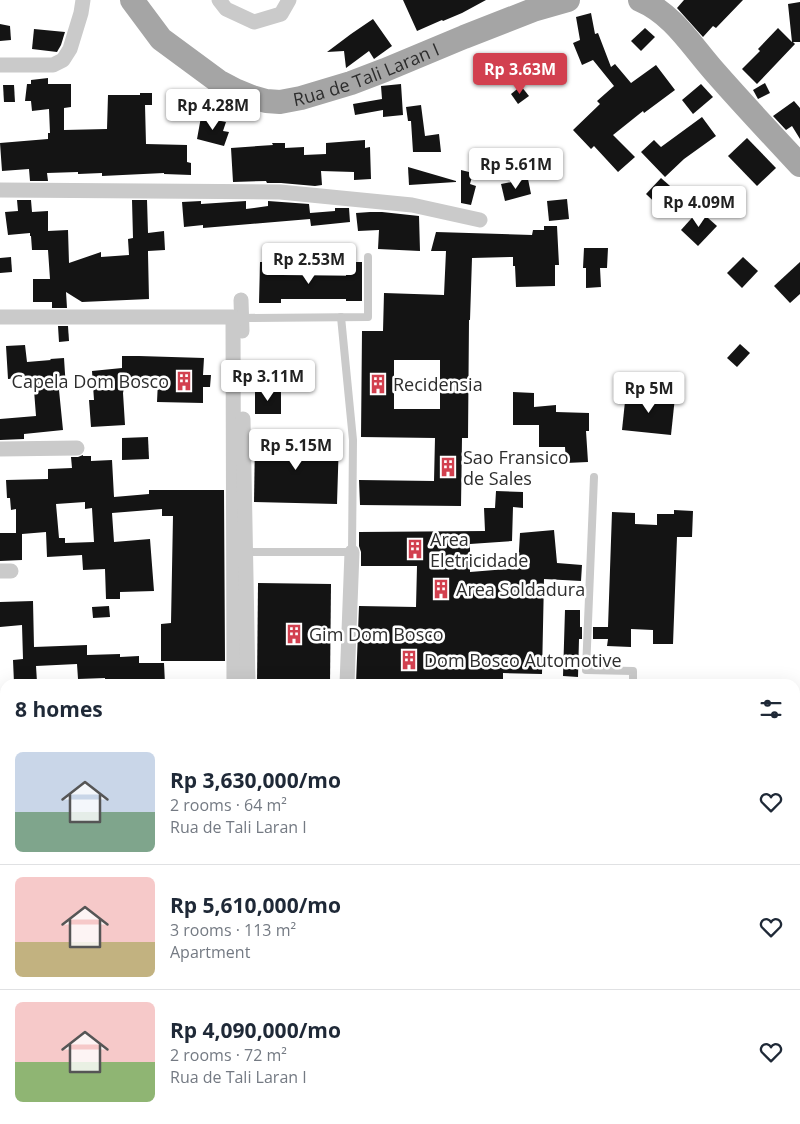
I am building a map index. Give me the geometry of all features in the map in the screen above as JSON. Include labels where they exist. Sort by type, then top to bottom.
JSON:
[{"type":"main road","name":"Rua de Tali Laran I","points":[[132,0],[161,39],[218,81],[252,97],[280,102],[302,98],[351,83],[524,14],[568,0]]},
{"type":"main road","points":[[640,0],[666,15],[712,70],[800,164]]},
{"type":"street","points":[[0,65],[53,65],[63,60],[70,49],[81,14],[83,0]]},
{"type":"street","points":[[219,0],[226,9],[254,22],[281,14],[289,0]]},
{"type":"street","points":[[0,190],[280,192],[412,205],[480,220]]},
{"type":"street","points":[[241,300],[237,318],[240,552],[248,679]]},
{"type":"street","points":[[0,317],[237,318]]},
{"type":"street","points":[[0,449],[77,448]]},
{"type":"street","points":[[234,679],[240,552]]},
{"type":"street","points":[[347,679],[352,552]]},
{"type":"lane","points":[[237,318],[368,317],[368,257]]},
{"type":"lane","points":[[240,552],[352,552],[353,440],[341,317]]},
{"type":"lane","points":[[594,477],[586,670],[633,671],[633,679]]},
{"type":"building","points":[[403,0],[486,0],[462,13],[417,31]]},
{"type":"building","points":[[684,0],[743,0],[716,28],[713,26],[703,37],[677,8]]},
{"type":"building","points":[[800,2],[800,42],[793,42],[795,44],[757,84],[742,69],[760,51],[758,49],[778,28],[792,42],[788,4]]},
{"type":"building","points":[[591,13],[595,34],[598,33],[611,67],[615,64],[631,83],[656,65],[675,90],[644,113],[643,111],[613,135],[635,157],[618,172],[594,146],[591,149],[573,130],[600,104],[597,101],[614,86],[593,60],[582,65],[573,43],[580,40],[576,17]]},
{"type":"building","points":[[373,19],[392,46],[374,59],[369,51],[346,68],[344,51],[327,52],[351,34]]},
{"type":"building","points":[[0,24],[10,26],[11,40],[0,41]]},
{"type":"building","points":[[645,28],[655,37],[641,51],[631,41]]},
{"type":"building","points":[[34,29],[65,32],[57,52],[32,49]]},
{"type":"building","points":[[48,78],[48,84],[71,84],[71,107],[64,108],[64,130],[107,129],[108,95],[152,93],[152,105],[145,105],[146,144],[187,145],[187,162],[191,163],[191,175],[164,173],[102,176],[102,173],[47,173],[48,181],[30,181],[29,169],[2,171],[0,143],[48,139],[48,133],[50,133],[49,109],[32,111],[31,101],[25,101],[27,84],[31,84],[31,80]]},
{"type":"building","points":[[765,83],[770,93],[758,99],[753,90]]},
{"type":"building","points":[[401,84],[403,115],[383,117],[383,110],[355,115],[353,104],[382,99],[381,86]]},
{"type":"building","points":[[701,84],[713,97],[693,114],[682,100]]},
{"type":"building","points":[[3,85],[14,85],[15,102],[4,102]]},
{"type":"building","points":[[521,86],[529,96],[518,104],[511,94]]},
{"type":"building","points":[[794,101],[800,108],[800,139],[792,126],[786,130],[773,116]]},
{"type":"building","points":[[421,105],[425,136],[439,134],[441,152],[413,152],[411,121],[408,121],[406,107]]},
{"type":"building","points":[[201,117],[226,122],[223,131],[229,132],[224,146],[197,139]]},
{"type":"building","points":[[702,117],[716,136],[684,159],[665,177],[641,152],[654,140],[661,147]]},
{"type":"building","points":[[747,138],[776,168],[757,186],[728,156]]},
{"type":"building","points":[[365,140],[365,148],[370,147],[371,179],[354,180],[354,172],[321,171],[322,185],[315,186],[267,183],[266,181],[233,182],[231,148],[285,143],[285,148],[304,147],[304,155],[326,154],[326,143]]},
{"type":"building","points":[[408,167],[456,181],[456,182],[409,185]]},
{"type":"building","points":[[461,170],[473,173],[470,184],[476,186],[471,205],[461,203]]},
{"type":"building","points":[[661,178],[678,193],[662,209],[646,194]]},
{"type":"building","points":[[528,179],[531,194],[505,201],[501,184]]},
{"type":"building","points":[[567,199],[569,219],[549,221],[547,201]]},
{"type":"building","points":[[17,200],[31,200],[32,212],[48,211],[48,231],[68,230],[69,263],[101,252],[101,257],[129,255],[128,239],[133,238],[132,200],[147,200],[148,233],[164,231],[165,250],[148,251],[149,299],[82,302],[66,292],[67,308],[52,308],[52,302],[33,302],[33,279],[50,279],[48,250],[32,250],[30,233],[8,235],[5,212],[18,211]]},
{"type":"building","points":[[201,201],[201,204],[246,201],[246,209],[268,206],[268,201],[309,204],[310,213],[335,211],[335,208],[349,208],[350,222],[311,226],[310,219],[203,228],[203,225],[184,227],[182,202]]},
{"type":"building","points":[[699,210],[717,226],[698,246],[681,230]]},
{"type":"building","points":[[370,212],[419,216],[420,251],[378,249],[379,230],[358,231],[356,213]]},
{"type":"building","points":[[544,226],[557,226],[559,265],[555,265],[555,286],[516,287],[513,257],[472,258],[469,320],[468,438],[462,438],[461,506],[360,505],[359,480],[434,481],[435,438],[361,437],[362,331],[383,331],[384,293],[444,295],[446,251],[431,251],[436,232],[532,235],[533,230],[544,230]],"holes":[[[394,360],[440,360],[440,409],[394,409]]]},
{"type":"building","points":[[584,248],[608,248],[607,268],[600,268],[601,287],[586,288],[586,268],[583,268]]},
{"type":"building","points":[[11,257],[12,272],[0,273],[0,258]]},
{"type":"building","points":[[743,257],[758,271],[742,288],[727,273]]},
{"type":"building","points":[[260,262],[282,262],[282,275],[346,276],[346,262],[362,262],[362,301],[346,301],[346,299],[281,299],[281,303],[259,303]]},
{"type":"building","points":[[800,262],[800,294],[790,303],[774,286]]},
{"type":"building","points":[[58,326],[68,326],[69,341],[59,342]]},
{"type":"building","points":[[740,344],[750,353],[737,367],[727,358]]},
{"type":"building","points":[[25,345],[27,362],[64,358],[66,389],[59,390],[63,430],[24,434],[24,439],[0,440],[0,419],[36,416],[33,377],[8,379],[6,346]]},
{"type":"building","points":[[122,356],[204,358],[203,375],[211,375],[210,387],[203,387],[203,403],[157,402],[158,381],[125,383],[123,393],[125,425],[91,427],[89,400],[94,400],[92,371],[122,368]]},
{"type":"building","points":[[255,389],[281,389],[281,414],[255,414]]},
{"type":"building","points":[[513,392],[534,393],[534,407],[556,405],[556,412],[589,413],[589,431],[586,431],[588,462],[566,463],[565,447],[539,447],[539,425],[513,425]]},
{"type":"building","points":[[626,392],[675,397],[671,435],[622,430]]},
{"type":"building","points":[[148,437],[149,459],[122,460],[122,438]]},
{"type":"building","points":[[255,439],[339,439],[337,504],[254,502]]},
{"type":"building","points":[[83,455],[91,456],[91,461],[112,460],[114,497],[149,494],[149,490],[224,490],[225,661],[161,661],[161,624],[171,623],[173,516],[162,516],[162,509],[112,513],[114,542],[150,539],[154,591],[120,592],[120,599],[106,599],[105,569],[83,570],[82,555],[47,557],[46,532],[22,534],[22,560],[0,561],[0,533],[16,533],[16,509],[11,510],[10,498],[7,498],[6,480],[48,479],[48,469],[72,468],[71,457]],"holes":[[[85,502],[85,509],[92,508],[94,542],[65,543],[65,538],[59,538],[56,504]]]},
{"type":"building","points":[[496,491],[523,492],[523,508],[513,507],[512,541],[470,544],[470,572],[518,568],[520,533],[554,530],[557,563],[582,565],[581,581],[544,579],[542,674],[503,673],[503,679],[356,679],[359,606],[416,607],[417,566],[361,566],[359,532],[485,531],[484,508],[495,508]]},
{"type":"building","points":[[674,510],[693,511],[692,537],[677,537],[673,644],[653,644],[653,630],[631,629],[631,647],[607,646],[608,639],[593,639],[593,627],[608,627],[612,512],[635,513],[635,524],[657,525],[657,514],[674,514]]},
{"type":"building","name":"Gim Dom Bosco","points":[[258,583],[331,584],[330,679],[257,679]]},
{"type":"building","points":[[33,601],[34,647],[87,645],[87,655],[120,654],[120,657],[139,656],[139,663],[164,663],[165,679],[78,679],[77,664],[36,666],[37,679],[14,679],[13,660],[23,659],[22,625],[0,627],[0,602]]},
{"type":"building","points":[[109,606],[110,617],[93,618],[92,607]]},
{"type":"building","points":[[565,610],[580,610],[582,639],[579,639],[578,677],[563,676]]},
{"type":"place","name":"Capela Dom Bosco","points":[[184,381]]},
{"type":"place","name":"Recidensia","points":[[378,384]]},
{"type":"place","name":"Sao Fransico de Sales","points":[[448,467]]},
{"type":"place","name":"Area Eletricidade","points":[[415,549]]},
{"type":"place","name":"Area Soldadura","points":[[441,589]]},
{"type":"place","name":"Gim Dom Bosco","points":[[294,634]]},
{"type":"place","name":"Dom Bosco Automotive","points":[[409,660]]}]
